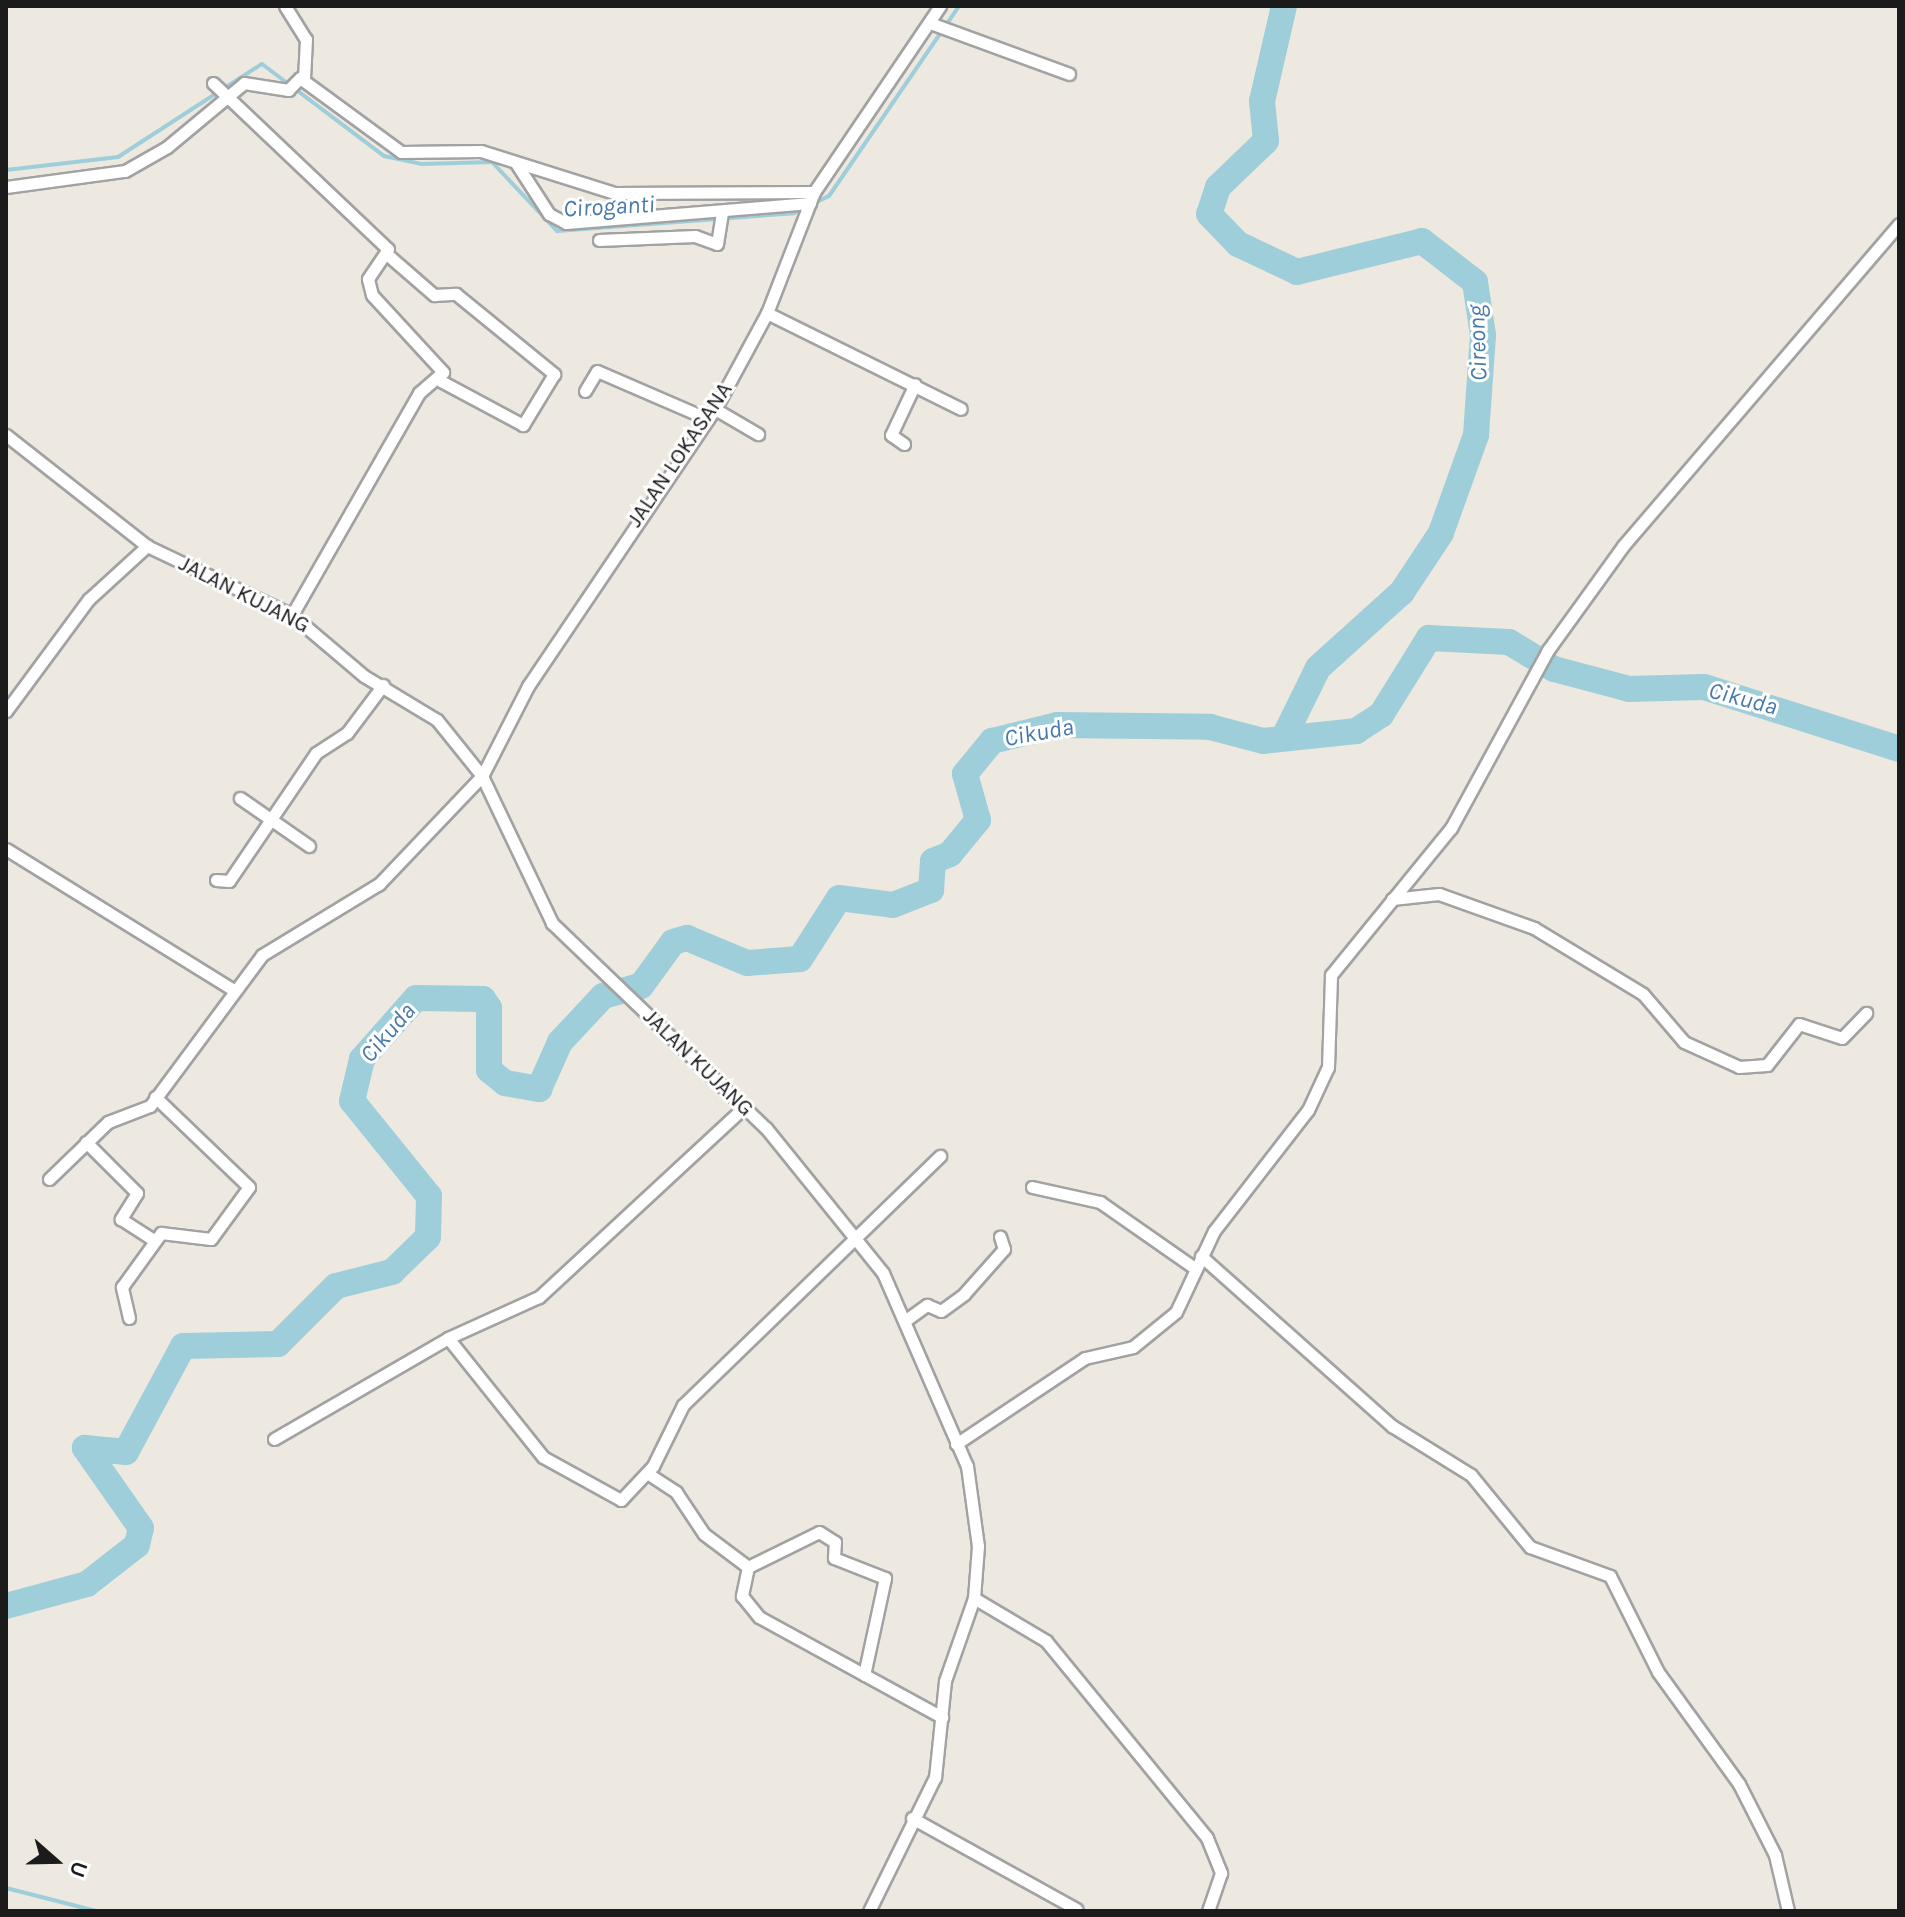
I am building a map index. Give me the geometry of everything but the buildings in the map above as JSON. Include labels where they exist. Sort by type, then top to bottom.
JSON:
[{"type":"street","points":[[6,187],[125,171],[222,91],[249,80],[290,89],[302,79],[306,39],[285,6]]},
{"type":"street","name":"JALAN LOKASANA","points":[[155,1097],[233,990],[273,946],[379,884],[482,776],[528,686],[712,414],[767,313],[812,197],[940,6]]},
{"type":"street","points":[[930,23],[1069,74]]},
{"type":"street","points":[[302,79],[394,150],[473,150],[614,193],[812,197]]},
{"type":"street","points":[[222,91],[389,256],[434,295],[456,294],[554,374],[523,425],[441,381]]},
{"type":"street","points":[[516,163],[556,219],[722,220],[812,197]]},
{"type":"street","points":[[609,219],[603,238],[695,236],[717,244],[722,220]]},
{"type":"street","points":[[956,1444],[1085,1358],[1122,1350],[1153,1333],[1176,1312],[1201,1256],[1230,1205],[1308,1110],[1334,1043],[1326,985],[1466,806],[1548,650],[1725,419],[1899,224]]},
{"type":"street","points":[[389,256],[368,279],[372,295],[439,363],[441,381]]},
{"type":"street","points":[[767,313],[961,409]]},
{"type":"street","points":[[585,391],[597,371],[758,434]]},
{"type":"street","points":[[292,615],[419,393],[441,381]]},
{"type":"street","points":[[904,444],[891,435],[915,384]]},
{"type":"street","name":"JALAN KUJANG","points":[[6,435],[147,546],[292,615],[383,685],[437,720],[482,776],[533,895],[607,981],[657,1020],[745,1106],[883,1273],[906,1320],[956,1444],[977,1518],[974,1598],[945,1681],[935,1777],[912,1818],[869,1911]]},
{"type":"street","points":[[6,711],[89,599],[147,546]]},
{"type":"street","points":[[216,880],[234,874],[267,816],[316,753],[333,745],[347,733],[383,685]]},
{"type":"street","points":[[240,798],[309,846]]},
{"type":"street","points":[[6,849],[233,990]]},
{"type":"street","points":[[1392,899],[1439,894],[1534,928],[1643,994],[1684,1042],[1739,1067],[1767,1065],[1799,1024],[1842,1038],[1866,1013]]},
{"type":"street","points":[[49,1179],[86,1142],[155,1097],[249,1187],[211,1239],[171,1231],[155,1241],[122,1287],[129,1318]]},
{"type":"street","points":[[274,1439],[448,1338],[539,1297],[745,1106]]},
{"type":"street","points":[[86,1142],[137,1194],[121,1219],[155,1241]]},
{"type":"street","points":[[448,1338],[543,1457],[621,1500],[647,1473],[683,1405],[851,1236],[940,1156]]},
{"type":"street","points":[[1032,1187],[1100,1202],[1196,1269]]},
{"type":"street","points":[[906,1320],[927,1305],[941,1311],[964,1294],[1004,1249],[1000,1237]]},
{"type":"street","points":[[1201,1256],[1392,1426],[1471,1475],[1538,1553],[1610,1576],[1658,1672],[1739,1784],[1775,1855],[1788,1911]]},
{"type":"street","points":[[647,1473],[676,1492],[704,1534],[748,1567]]},
{"type":"street","points":[[748,1567],[819,1532],[835,1542],[834,1558],[885,1578],[864,1675]]},
{"type":"street","points":[[748,1567],[746,1605],[942,1717]]},
{"type":"street","points":[[974,1598],[1046,1641],[1200,1829],[1221,1873],[1208,1911]]},
{"type":"street","points":[[912,1818],[1076,1909]]},
{"type":"waterway","name":"Ciroganti","points":[[6,170],[118,157],[262,64],[384,156],[421,164],[492,162],[557,231],[794,213],[829,196],[959,6]]},
{"type":"waterway","name":"Cireong","points":[[1284,6],[1262,101],[1266,141],[1218,187],[1209,214],[1238,244],[1297,272],[1422,241],[1475,282],[1483,335],[1476,435],[1441,533],[1402,592],[1318,668],[1285,735]]},
{"type":"waterway","name":"Cikuda","points":[[6,1606],[87,1584],[137,1545],[141,1528],[85,1448],[126,1452],[183,1346],[278,1344],[336,1286],[392,1272],[428,1237],[429,1196],[352,1101],[362,1059],[416,998],[483,999],[489,1008],[489,1070],[505,1083],[539,1089],[560,1042],[603,996],[641,986],[673,942],[687,938],[747,963],[800,959],[839,898],[893,905],[931,890],[933,861],[950,854],[978,820],[965,774],[992,741],[1057,725],[1210,727],[1263,741],[1356,731],[1381,715],[1429,638],[1509,642],[1554,669],[1629,689],[1704,687],[1899,749]]},
{"type":"waterway","points":[[6,1888],[96,1911]]}]
